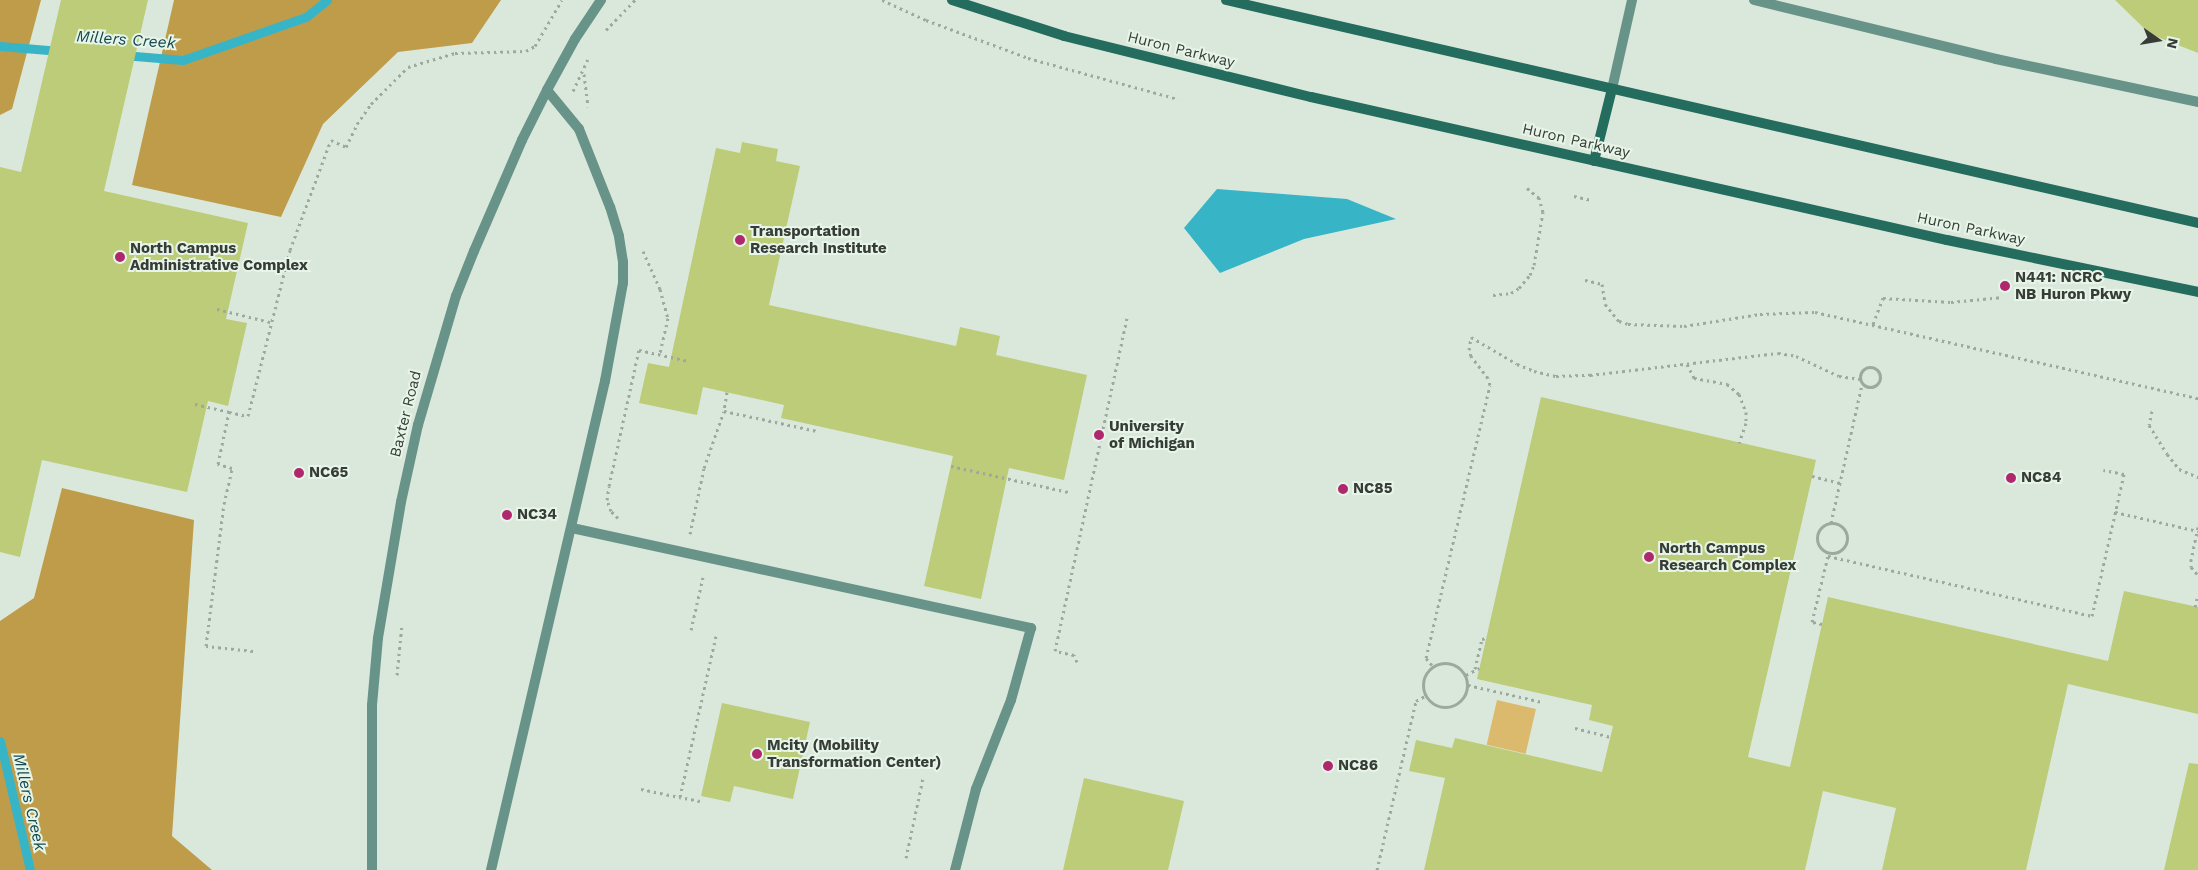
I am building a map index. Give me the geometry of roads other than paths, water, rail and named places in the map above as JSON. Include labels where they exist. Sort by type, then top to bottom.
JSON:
[{"type":"main road","name":"Huron Parkway","points":[[952,0],[1017,23],[1130,53],[1594,161],[1947,240],[2198,292]]},
{"type":"main road","points":[[1226,0],[2198,223]]},
{"type":"main road","points":[[1594,161],[1612,89]]},
{"type":"street","name":"Baxter Road","points":[[372,870],[372,706],[378,638],[394,539],[418,425],[456,296],[503,183],[547,90],[575,39],[601,0]]},
{"type":"street","points":[[1612,89],[1632,0]]},
{"type":"street","points":[[1754,0],[1996,59],[2198,102]]},
{"type":"street","points":[[491,870],[572,528],[621,303],[623,262],[610,207],[579,129],[547,90]]},
{"type":"street","points":[[572,528],[1031,628],[1011,700],[976,789],[955,870]]},
{"type":"water","points":[[1217,189],[1347,199],[1396,219],[1304,239],[1220,273],[1184,228]]},
{"type":"waterway","name":"Millers Creek","points":[[123,55],[183,60],[306,17],[327,0]]},
{"type":"waterway","name":"Millers Creek","points":[[0,46],[60,51]]},
{"type":"waterway","name":"Millers Creek","points":[[0,741],[30,870]]},
{"type":"place","name":"Transportation Research Institute","points":[[740,240]]},
{"type":"place","name":"North Campus Administrative Complex","points":[[120,257]]},
{"type":"place","name":"N441: NCRC NB Huron Pkwy","points":[[2005,286]]},
{"type":"place","name":"University of Michigan","points":[[1099,435]]},
{"type":"place","name":"NC65","points":[[299,473]]},
{"type":"place","name":"NC84","points":[[2011,478]]},
{"type":"place","name":"NC85","points":[[1343,489]]},
{"type":"place","name":"NC34","points":[[507,515]]},
{"type":"place","name":"North Campus Research Complex","points":[[1649,557]]},
{"type":"place","name":"Mcity (Mobility Transformation Center)","points":[[757,754]]},
{"type":"place","name":"NC86","points":[[1328,766]]}]
